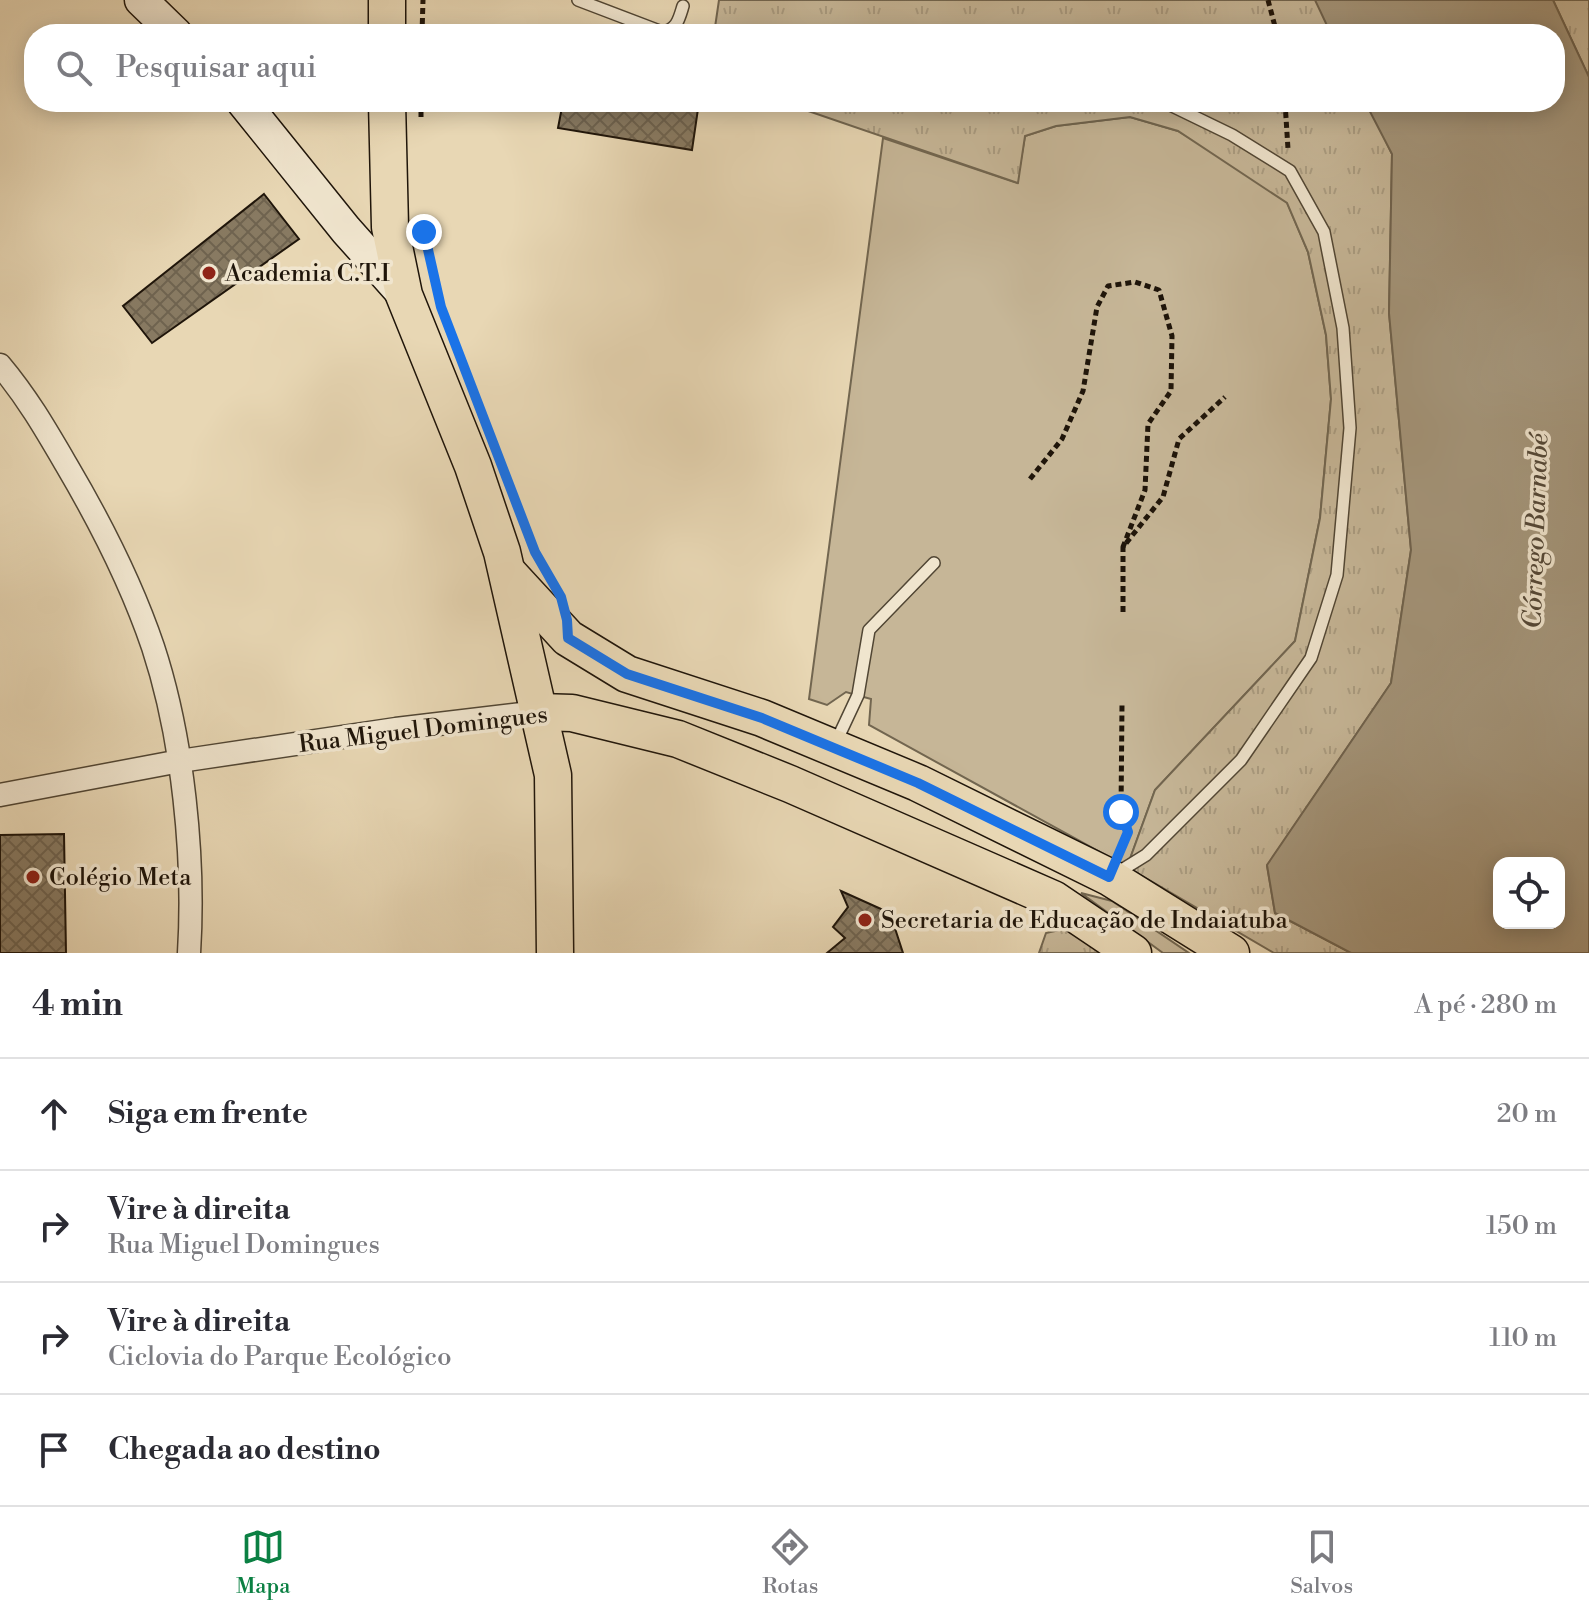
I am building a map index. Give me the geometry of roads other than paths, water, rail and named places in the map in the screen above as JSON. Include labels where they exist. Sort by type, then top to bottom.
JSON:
[{"type":"main road","points":[[387,0],[387,24]]},
{"type":"main road","points":[[387,112],[390,227],[404,295],[473,466],[508,574],[553,775],[555,953]]},
{"type":"main road","points":[[508,574],[568,638],[627,674],[762,718],[933,790],[1109,877],[1231,953]]},
{"type":"main road","name":"Rua Miguel Domingues","points":[[539,712],[572,713],[614,721],[678,739],[762,773],[1053,899],[1133,953]]},
{"type":"street","points":[[141,0],[166,24]]},
{"type":"street","points":[[251,112],[346,230],[404,295]]},
{"type":"street","points":[[0,365],[27,397],[101,523],[153,647],[180,761],[192,911],[189,953]]},
{"type":"street","name":"Rua Miguel Domingues","points":[[0,795],[180,761],[396,729],[539,712]]},
{"type":"lane","points":[[578,0],[641,24]]},
{"type":"lane","points":[[677,24],[683,6]]},
{"type":"lane","points":[[1109,877],[1146,855],[1241,760],[1311,658],[1337,575],[1350,428],[1343,328],[1324,232],[1290,171],[1232,135],[1185,112]]},
{"type":"lane","points":[[833,748],[858,695],[869,630],[934,563]]},
{"type":"water","points":[[1315,0],[1553,0],[1564,24],[1326,24]]},
{"type":"water","name":"Córrego Barnabé","points":[[1565,26],[1589,77],[1589,953],[1351,953],[1275,913],[1267,865],[1391,683],[1411,550],[1389,313],[1392,154],[1370,112],[1565,112]]},
{"type":"place","name":"Academia C.T.I","points":[[209,273]]},
{"type":"place","name":"Colégio Meta","points":[[33,877]]},
{"type":"place","name":"Secretaria de Educação de Indaiatuba","points":[[865,920]]}]
